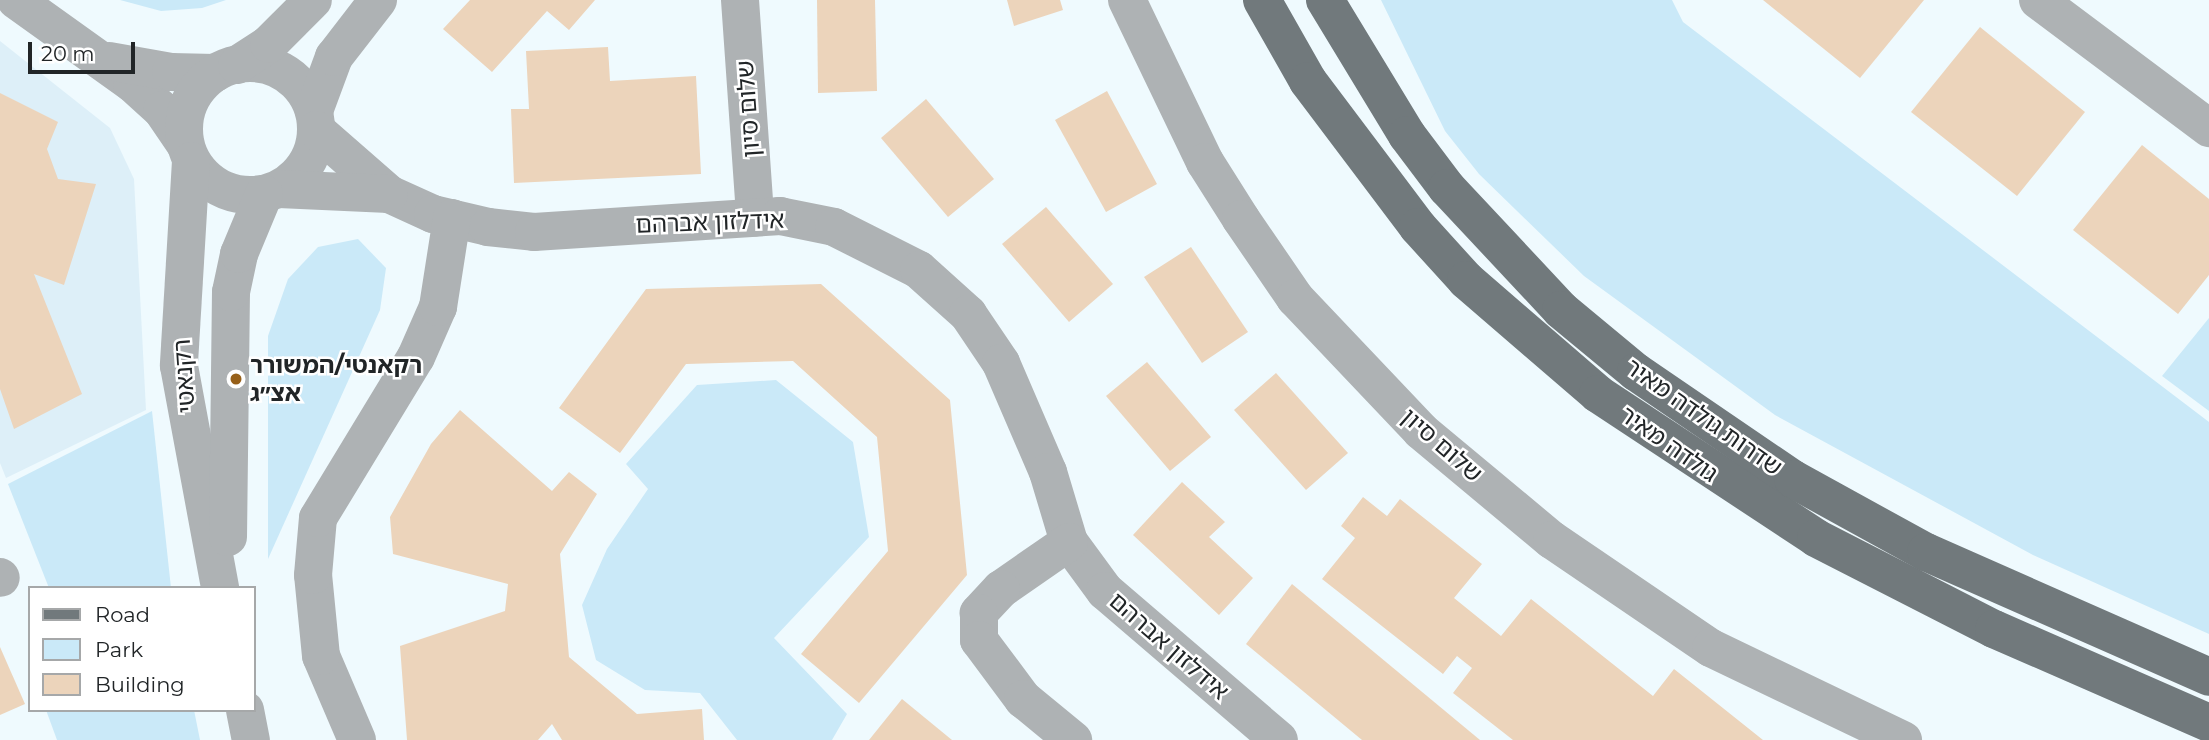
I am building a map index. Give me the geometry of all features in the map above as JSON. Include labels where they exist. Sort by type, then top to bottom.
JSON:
[{"type":"main road","name":"גולדה מאיר","points":[[1262,0],[1308,81],[1418,227],[1466,280],[1598,394],[1816,538],[1994,629],[2209,723]]},
{"type":"main road","name":"שדרות גולדה מאיר","points":[[1325,0],[1407,135],[1447,188],[1561,310],[1636,372],[1793,479],[1926,552],[2209,677]]},
{"type":"street","points":[[16,0],[162,110],[188,153],[223,189],[389,194]]},
{"type":"street","points":[[188,153],[189,103],[226,69],[269,44],[313,0]]},
{"type":"street","points":[[272,191],[306,165],[315,120],[334,57],[377,0]]},
{"type":"street","name":"שלום סיון","points":[[740,0],[755,217]]},
{"type":"street","name":"שלום סיון","points":[[1127,0],[1205,162],[1295,298],[1421,430],[1552,540],[1711,648],[1903,740]]},
{"type":"street","points":[[2038,0],[2209,128]]},
{"type":"street","points":[[90,54],[124,66],[226,69],[257,63],[292,78],[315,120],[389,194]]},
{"type":"street","name":"רקנאטי","points":[[188,153],[179,366],[220,586]]},
{"type":"street","name":"רקנאטי","points":[[231,586],[226,488],[231,292],[239,254],[272,191]]},
{"type":"street","name":"אידלזון אברהם","points":[[389,194],[452,218],[534,232],[755,217],[834,227],[875,243],[919,270],[968,314],[1023,409],[1069,542],[1105,591],[1279,740]]},
{"type":"street","points":[[357,740],[321,656],[313,575],[318,518],[422,345],[438,307],[452,218]]},
{"type":"street","points":[[1069,542],[1001,589],[979,613],[979,640],[1023,699],[1073,740]]},
{"type":"street","points":[[245,712],[251,740]]},
{"type":"shaded area","points":[[0,41],[110,128],[134,179],[146,410],[6,478],[0,463]]},
{"type":"green space","points":[[120,0],[226,0],[202,8],[161,11]]},
{"type":"green space","points":[[1381,0],[1672,0],[1683,22],[2209,422],[2209,634],[2033,555],[1775,415],[1584,276],[1479,174],[1445,131]]},
{"type":"green space","points":[[358,239],[386,268],[380,310],[268,559],[268,336],[288,279],[318,247]]},
{"type":"green space","points":[[2209,318],[2209,411],[2162,376]]},
{"type":"green space","points":[[776,380],[853,442],[869,537],[774,638],[847,714],[832,740],[737,740],[700,693],[645,690],[596,660],[582,605],[607,549],[648,489],[626,464],[697,385]]},
{"type":"green space","points":[[152,411],[171,586],[48,586],[8,484]]},
{"type":"green space","points":[[47,712],[194,712],[200,740],[57,740]]},
{"type":"building","points":[[470,0],[595,0],[569,30],[547,11],[492,72],[443,29]]},
{"type":"building","points":[[817,0],[875,0],[877,91],[818,93]]},
{"type":"building","points":[[1007,0],[1060,0],[1063,10],[1014,26]]},
{"type":"building","points":[[1763,0],[1924,0],[1860,78]]},
{"type":"building","points":[[1980,27],[2085,112],[2017,196],[1911,112]]},
{"type":"building","points":[[608,47],[610,81],[696,76],[701,174],[514,183],[511,109],[529,109],[526,51]]},
{"type":"building","points":[[1107,91],[1157,184],[1106,212],[1055,120]]},
{"type":"building","points":[[0,93],[58,122],[47,149],[58,179],[96,184],[64,285],[34,274],[82,394],[14,429],[0,389]]},
{"type":"building","points":[[926,99],[994,179],[948,217],[881,138]]},
{"type":"building","points":[[2142,145],[2209,199],[2209,275],[2178,314],[2073,230]]},
{"type":"building","points":[[1046,207],[1113,284],[1069,322],[1002,244]]},
{"type":"building","points":[[1191,247],[1248,332],[1202,363],[1144,277]]},
{"type":"building","points":[[821,284],[950,400],[967,575],[859,703],[801,654],[888,551],[877,437],[793,361],[686,364],[620,453],[559,408],[646,289]]},
{"type":"building","points":[[1147,362],[1211,437],[1170,471],[1106,396]]},
{"type":"building","points":[[1276,373],[1348,453],[1306,490],[1234,410]]},
{"type":"building","points":[[460,410],[552,491],[569,472],[597,494],[560,554],[569,657],[637,714],[702,709],[704,740],[562,740],[552,724],[538,740],[407,740],[400,646],[505,611],[508,584],[393,554],[390,517],[431,444]]},
{"type":"building","points":[[1182,482],[1225,522],[1209,537],[1253,578],[1219,615],[1133,535]]},
{"type":"building","points":[[1363,497],[1387,516],[1400,499],[1482,564],[1454,598],[1501,636],[1531,599],[1653,696],[1674,669],[1763,740],[1513,740],[1453,693],[1472,668],[1457,656],[1443,674],[1322,579],[1355,538],[1341,526]]},
{"type":"building","points":[[1292,584],[1480,740],[1362,740],[1246,644]]},
{"type":"building","points":[[0,647],[25,704],[0,715]]},
{"type":"building","points":[[902,699],[952,740],[869,740]]},
{"type":"place","name":"רקאנטי/המשורר אצ״ג","points":[[236,379]]}]
